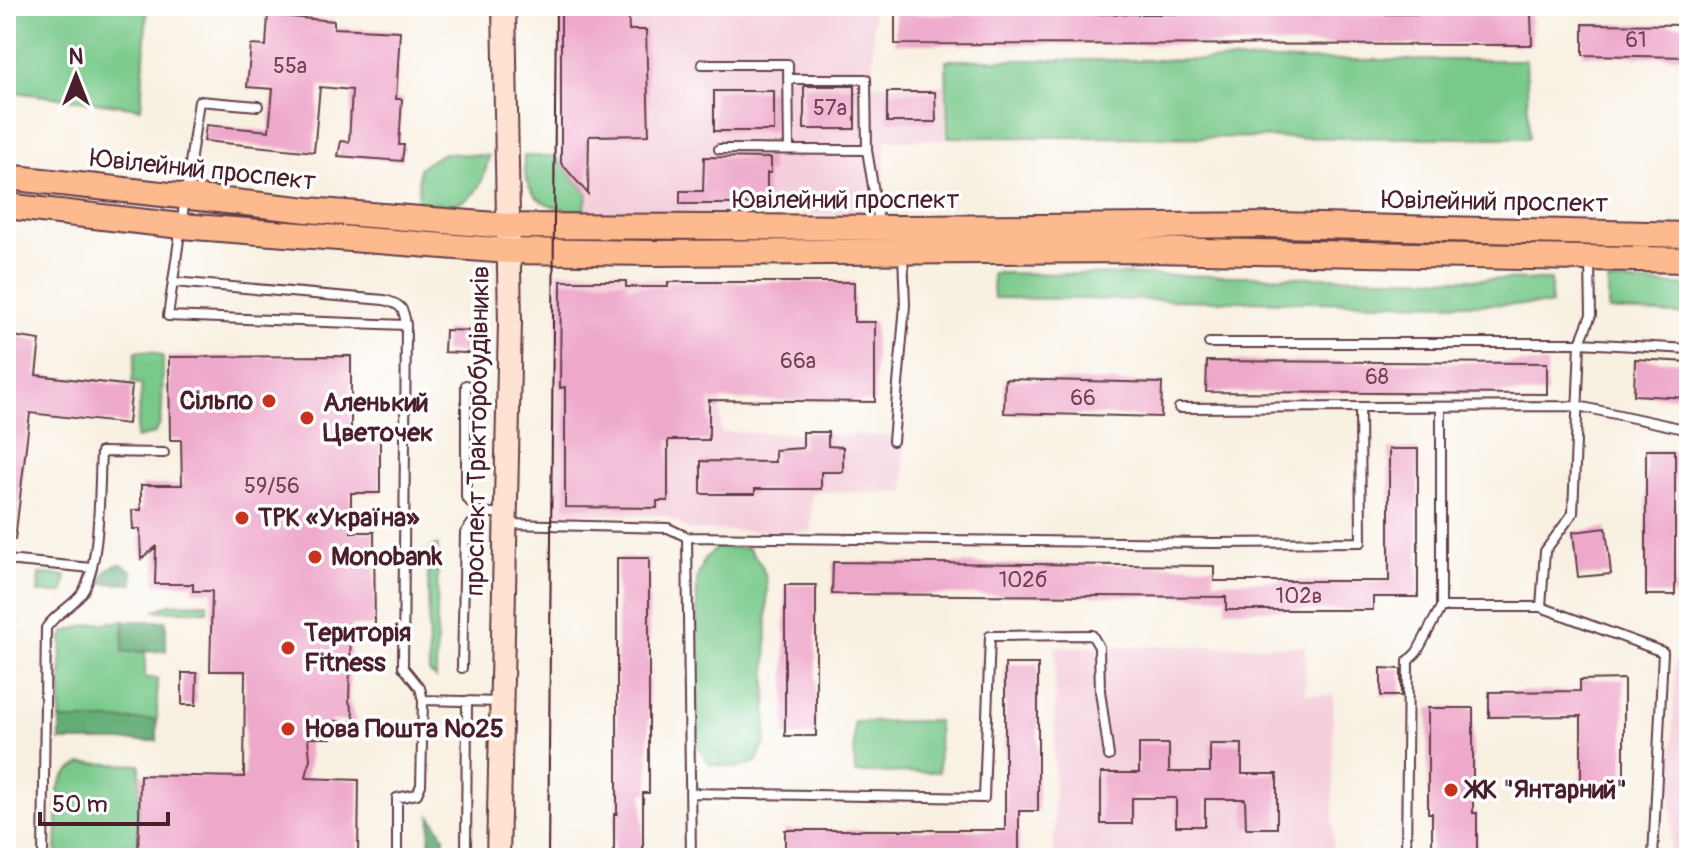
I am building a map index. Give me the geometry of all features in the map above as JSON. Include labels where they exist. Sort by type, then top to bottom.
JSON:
[{"type":"main road","name":"проспект Тракторобудівників","points":[[498,858],[510,345],[504,6]]},
{"type":"main road","name":"Ювілейний проспект","points":[[6,177],[186,197],[508,226],[898,237],[1147,250],[1689,260]]},
{"type":"main road","name":"Ювілейний проспект","points":[[6,206],[181,226],[509,251],[652,253],[898,237],[1279,225],[1689,235]]},
{"type":"main road","points":[[1472,230],[1472,255]]},
{"type":"lane","points":[[702,64],[788,64],[789,149]]},
{"type":"lane","points":[[788,79],[866,79],[867,150],[898,237],[905,305],[893,441]]},
{"type":"lane","points":[[258,106],[199,101],[168,316],[406,325]]},
{"type":"lane","points":[[719,149],[867,150]]},
{"type":"lane","points":[[1541,607],[1545,551],[1573,513],[1580,343],[1591,315],[1589,258]]},
{"type":"lane","points":[[173,282],[384,300],[403,308],[406,325],[402,660],[405,673],[420,688],[423,700],[421,785],[417,794],[397,798],[397,858]]},
{"type":"lane","points":[[1209,343],[1580,343],[1689,349]]},
{"type":"lane","points":[[466,385],[466,497],[480,513],[504,518],[668,528],[687,537],[1361,542],[1360,409]]},
{"type":"lane","points":[[1179,408],[1578,406],[1689,430]]},
{"type":"lane","points":[[1406,858],[1408,661],[1417,652],[1441,607],[1441,408]]},
{"type":"lane","points":[[43,858],[46,628],[56,614],[81,594],[92,568],[101,452],[164,453]]},
{"type":"lane","points":[[462,668],[465,533],[480,513]]},
{"type":"lane","points":[[687,537],[691,858]]},
{"type":"lane","points":[[6,560],[92,568]]},
{"type":"lane","points":[[1441,607],[1541,607],[1663,652],[1653,858]]},
{"type":"lane","points":[[690,793],[984,798],[990,636],[1092,635],[1099,647],[1100,691],[1109,756]]},
{"type":"lane","points":[[423,700],[501,702]]},
{"type":"lane","points":[[466,858],[467,701]]},
{"type":"shaded area","points":[[561,6],[873,6],[873,85],[945,85],[945,140],[885,140],[884,214],[561,214]]},
{"type":"shaded area","points":[[557,271],[622,271],[641,278],[709,280],[720,277],[721,432],[904,436],[905,493],[812,492],[811,532],[690,530],[664,515],[556,514]]},
{"type":"shaded area","points":[[1305,646],[1306,694],[1333,695],[1333,853],[1328,858],[1054,858],[1055,647]]},
{"type":"shaded area","points":[[1674,661],[1689,661],[1689,858],[1671,858]]},
{"type":"green space","points":[[6,6],[147,6],[141,108],[6,91]]},
{"type":"green space","points":[[946,60],[1526,60],[1529,138],[948,137]]},
{"type":"green space","points":[[443,153],[489,156],[480,184],[467,199],[458,202],[418,202],[419,168]]},
{"type":"green space","points":[[524,156],[555,156],[588,194],[583,211],[557,207],[538,198],[527,182]]},
{"type":"green space","points":[[992,273],[1551,280],[1551,305],[994,298]]},
{"type":"green space","points":[[1608,281],[1689,286],[1689,315],[1608,310]]},
{"type":"green space","points":[[136,351],[153,352],[163,357],[160,424],[154,434],[136,438],[142,385],[132,382]]},
{"type":"green space","points":[[434,545],[438,545],[436,678],[429,672],[428,553]]},
{"type":"green space","points":[[718,547],[748,548],[762,566],[767,582],[766,742],[756,762],[740,768],[710,764],[696,744],[697,578],[705,558]]},
{"type":"green space","points":[[121,564],[132,571],[133,584],[102,583],[108,570]]},
{"type":"green space","points":[[39,574],[66,576],[63,593],[38,593]]},
{"type":"green space","points":[[207,603],[207,611],[154,611],[169,604]]},
{"type":"green space","points":[[124,621],[123,651],[145,652],[145,678],[157,678],[157,720],[60,720],[62,638],[65,632],[91,624]]},
{"type":"green space","points":[[124,621],[166,621],[166,651],[123,652]]},
{"type":"green space","points":[[60,720],[157,720],[157,741],[60,741]]},
{"type":"green space","points":[[938,721],[939,772],[855,773],[854,722]]},
{"type":"green space","points":[[83,763],[140,765],[138,858],[56,858],[58,790],[67,774]]},
{"type":"green space","points":[[431,816],[444,836],[444,858],[428,858]]},
{"type":"building","points":[[561,6],[628,6],[629,30],[646,30],[649,135],[589,136],[588,194],[561,163]]},
{"type":"building","points":[[895,14],[1531,14],[1532,45],[895,44]]},
{"type":"building","points":[[268,15],[334,21],[334,28],[400,31],[396,99],[402,99],[399,145],[404,145],[402,161],[338,156],[341,141],[349,142],[352,90],[320,87],[314,152],[204,141],[206,125],[269,131],[273,89],[247,87],[251,45],[266,46]]},
{"type":"building","points":[[1583,24],[1689,25],[1689,57],[1583,55]]},
{"type":"building","points":[[804,86],[855,86],[855,129],[804,129]]},
{"type":"building","points":[[714,91],[774,91],[774,131],[714,131]]},
{"type":"building","points":[[887,92],[935,92],[936,122],[887,122]]},
{"type":"building","points":[[704,157],[771,158],[771,173],[767,173],[767,204],[680,204],[680,191],[703,191]]},
{"type":"building","points":[[561,281],[626,281],[626,287],[668,287],[668,282],[854,282],[854,322],[875,322],[875,402],[709,400],[709,440],[668,440],[668,501],[657,501],[657,508],[565,507],[565,387],[560,388]]},
{"type":"building","points":[[445,330],[484,331],[484,354],[444,352]]},
{"type":"building","points":[[6,335],[40,340],[36,375],[132,386],[128,424],[30,413],[15,540],[6,539]]},
{"type":"building","name":"ТРК «Україна»","points":[[351,356],[351,435],[380,435],[380,493],[351,493],[351,532],[374,532],[375,626],[351,626],[349,701],[356,722],[332,721],[331,738],[308,738],[310,759],[306,778],[359,780],[358,858],[138,858],[140,775],[244,777],[245,671],[210,671],[212,591],[193,591],[193,584],[155,584],[156,547],[141,559],[140,529],[133,529],[132,510],[141,510],[141,485],[182,485],[181,440],[170,440],[169,357]]},
{"type":"building","points":[[1635,359],[1689,362],[1689,398],[1634,395]]},
{"type":"building","points":[[1207,361],[1547,363],[1547,394],[1206,392]]},
{"type":"building","points":[[1005,379],[1162,383],[1161,417],[1004,413]]},
{"type":"building","points":[[803,432],[828,432],[828,446],[843,447],[843,472],[821,472],[821,489],[755,489],[755,494],[701,494],[701,461],[775,462],[775,450],[803,448]]},
{"type":"building","points":[[1389,449],[1418,449],[1418,597],[1373,597],[1373,610],[1226,610],[1226,597],[832,594],[833,562],[1214,566],[1214,581],[1389,581]]},
{"type":"building","points":[[1646,450],[1675,450],[1675,595],[1646,595]]},
{"type":"building","points":[[1606,528],[1611,574],[1578,577],[1573,532]]},
{"type":"building","points":[[617,558],[649,558],[649,793],[643,793],[643,858],[614,858],[614,814],[617,814]]},
{"type":"building","points":[[785,585],[816,585],[816,736],[785,736]]},
{"type":"building","points":[[1005,664],[1038,664],[1038,811],[1019,811],[1019,858],[785,858],[785,830],[1005,830]]},
{"type":"building","points":[[1381,668],[1401,669],[1401,696],[1381,696]]},
{"type":"building","points":[[182,673],[197,673],[196,705],[182,705]]},
{"type":"building","name":"ЖК \"Янтарний\"","points":[[1624,679],[1624,785],[1581,786],[1581,716],[1489,717],[1489,692],[1580,691],[1580,680]]},
{"type":"building","name":"ЖК \"Янтарний\"","points":[[1428,708],[1473,708],[1473,813],[1477,813],[1477,858],[1432,858],[1432,813],[1428,813]]},
{"type":"building","points":[[1139,744],[1169,744],[1169,772],[1210,772],[1210,744],[1242,744],[1242,774],[1277,774],[1277,828],[1246,828],[1245,799],[1205,799],[1205,826],[1176,826],[1176,798],[1132,798],[1132,824],[1101,824],[1101,773],[1139,773]]},
{"type":"tram line","points":[[548,858],[556,6]]},
{"type":"place","name":"Сільпо","points":[[269,401]]},
{"type":"place","name":"Аленький Цветочек","points":[[307,418]]},
{"type":"place","name":"ТРК «Україна»","points":[[242,518]]},
{"type":"place","name":"Monobank","points":[[315,557]]},
{"type":"place","name":"Територія Fitness","points":[[288,648]]},
{"type":"place","name":"Нова Пошта №25","points":[[288,729]]},
{"type":"place","name":"ЖК \"Янтарний\"","points":[[1451,790]]}]
